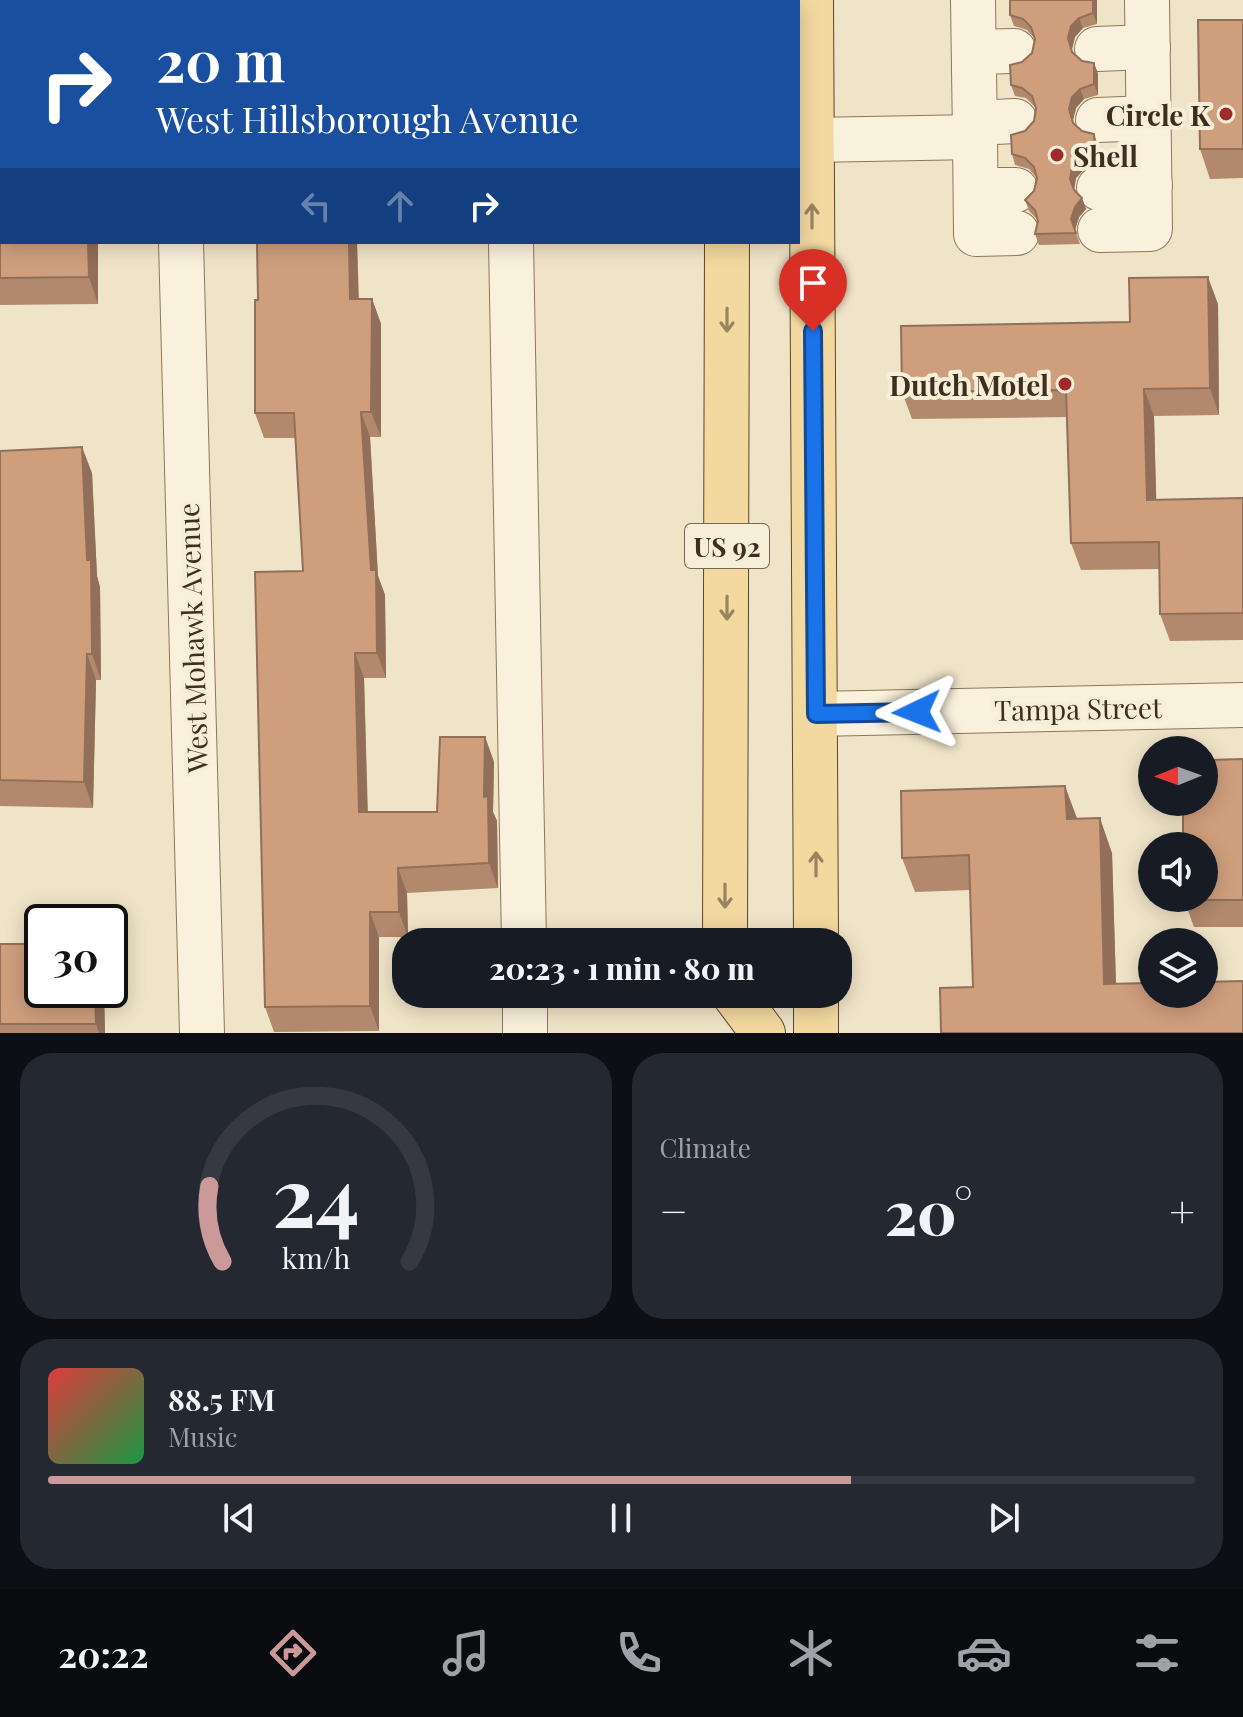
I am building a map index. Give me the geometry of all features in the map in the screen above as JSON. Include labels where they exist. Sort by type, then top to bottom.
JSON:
[{"type":"main road","points":[[811,0],[816,928]]},
{"type":"main road","name":"US 92","points":[[725,928],[727,244]]},
{"type":"main road","points":[[725,1008],[725,1033]]},
{"type":"main road","points":[[744,1008],[763,1033]]},
{"type":"main road","points":[[816,1008],[816,1033]]},
{"type":"street","points":[[973,0],[994,52],[988,127],[996,190],[976,234],[1017,233]]},
{"type":"street","points":[[1100,230],[1150,229],[1147,0]]},
{"type":"street","points":[[1097,49],[1148,47]]},
{"type":"street","points":[[1098,120],[1149,118]]},
{"type":"street","points":[[812,140],[988,127]]},
{"type":"street","points":[[1099,188],[1150,185]]},
{"type":"street","name":"West Mohawk Avenue","points":[[181,244],[202,1033]]},
{"type":"street","points":[[511,244],[524,928]]},
{"type":"street","name":"Tampa Street","points":[[816,714],[1243,705]]},
{"type":"street","points":[[525,1008],[525,1033]]},
{"type":"building","points":[[1010,0],[1093,0],[1093,13],[1079,18],[1071,26],[1068,38],[1072,52],[1082,61],[1094,63],[1094,84],[1080,89],[1072,97],[1069,109],[1073,123],[1082,131],[1094,134],[1095,152],[1082,156],[1072,167],[1070,179],[1074,190],[1082,198],[1071,219],[1076,233],[1035,234],[1038,221],[1035,210],[1025,200],[1034,191],[1037,178],[1034,167],[1025,158],[1012,154],[1011,135],[1025,131],[1034,121],[1036,108],[1032,96],[1022,88],[1011,85],[1010,65],[1022,62],[1032,53],[1035,39],[1031,27],[1023,19],[1010,15]]},
{"type":"building","points":[[1198,20],[1243,20],[1243,149],[1200,149]]},
{"type":"building","points":[[0,244],[88,244],[89,277],[0,278]]},
{"type":"building","points":[[257,244],[349,244],[350,299],[372,299],[371,412],[361,412],[371,570],[376,570],[377,653],[355,653],[359,812],[437,812],[440,737],[485,737],[484,797],[488,796],[489,863],[398,868],[399,912],[370,912],[370,1006],[265,1007],[255,572],[303,571],[294,413],[255,413],[255,300],[258,300]]},
{"type":"building","points":[[1208,277],[1210,388],[1144,389],[1147,500],[1243,498],[1243,613],[1160,614],[1159,542],[1071,543],[1066,390],[902,392],[901,326],[1130,322],[1129,278]]},
{"type":"building","points":[[82,447],[87,560],[91,560],[92,654],[87,654],[84,782],[0,780],[0,451]]},
{"type":"building","points":[[1243,759],[1243,900],[1218,900],[1218,832],[1183,832],[1183,816],[1218,816],[1218,760]]},
{"type":"building","points":[[1065,786],[1067,819],[1100,818],[1104,984],[1138,983],[1138,1008],[1218,1008],[1218,982],[1243,981],[1243,1033],[941,1033],[940,988],[973,987],[969,855],[902,858],[901,791]]},
{"type":"building","points":[[0,944],[24,944],[24,1008],[96,1008],[96,1024],[0,1024]]},
{"type":"place","name":"Circle K","points":[[1226,114]]},
{"type":"place","name":"Shell","points":[[1057,155]]},
{"type":"place","name":"Dutch Motel","points":[[1065,384]]},
{"type":"route","points":[[813,331],[816,714],[917,712]]}]
